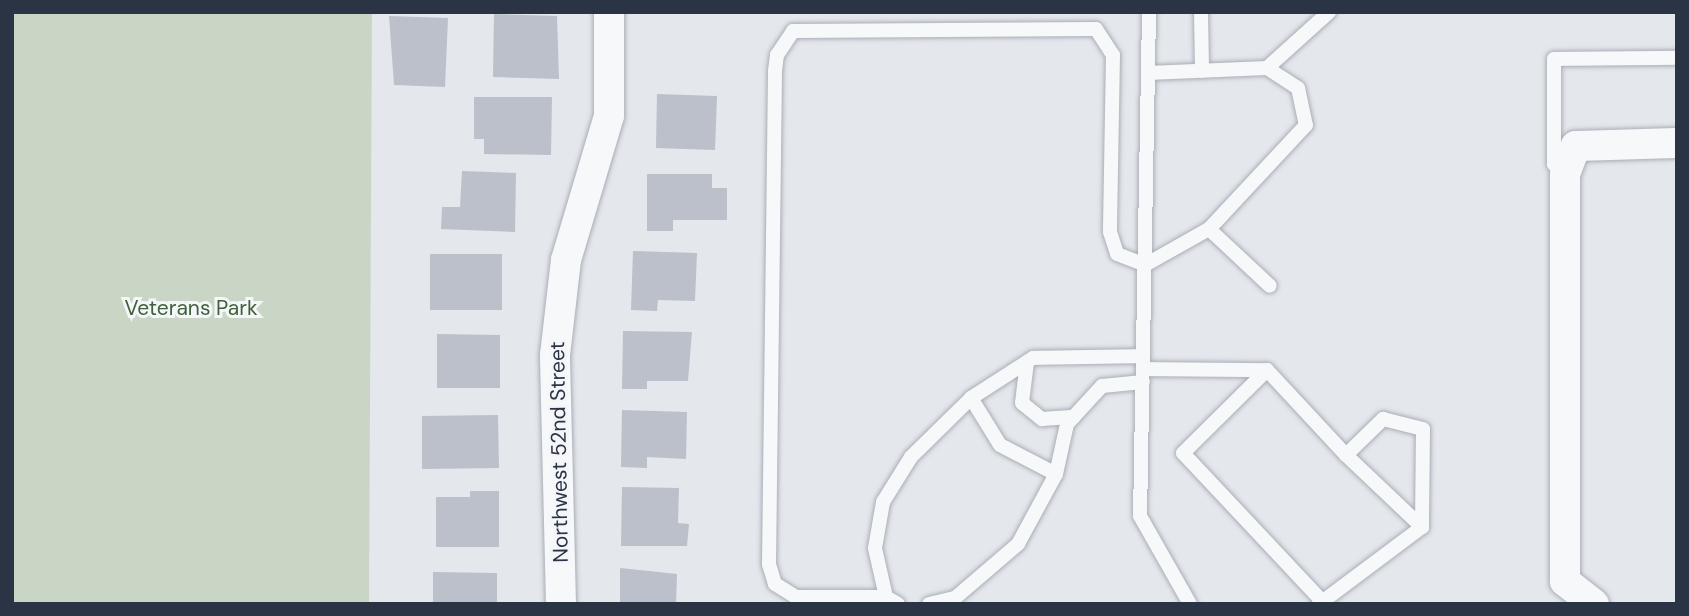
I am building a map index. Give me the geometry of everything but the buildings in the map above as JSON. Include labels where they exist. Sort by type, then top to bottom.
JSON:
[{"type":"street","name":"Northwest 52nd Street","points":[[561,604],[555,355],[566,260],[609,116],[609,12]]},
{"type":"street","points":[[1594,604],[1565,581],[1565,174],[1576,146],[1677,143]]},
{"type":"lane","points":[[1149,12],[1140,516],[1190,604]]},
{"type":"lane","points":[[1201,12],[1202,71]]},
{"type":"lane","points":[[1267,68],[1329,12]]},
{"type":"lane","points":[[1148,73],[1267,68],[1298,88],[1306,125],[1209,229],[1145,265],[1123,259],[1112,245],[1113,55],[1096,29],[809,27],[783,43],[775,71],[769,564],[775,584],[796,597],[892,600],[875,548],[883,502],[911,457],[971,398],[1027,362],[1143,369],[1267,370],[1346,454],[1422,527]]},
{"type":"lane","points":[[1565,174],[1554,164],[1554,58],[1677,58]]},
{"type":"lane","points":[[1209,229],[1270,286]]},
{"type":"lane","points":[[1027,362],[1022,403],[1042,419],[1074,417]]},
{"type":"lane","points":[[929,604],[955,598],[1018,544],[1056,474],[1074,417],[1102,386],[1143,369]]},
{"type":"lane","points":[[1267,370],[1183,453],[1320,603],[1422,527]]},
{"type":"lane","points":[[971,398],[1000,445],[1056,474]]},
{"type":"lane","points":[[1346,454],[1383,418],[1423,429],[1422,527]]},
{"type":"green space","name":"Veterans Park","points":[[12,12],[372,12],[369,604],[12,604]]}]
